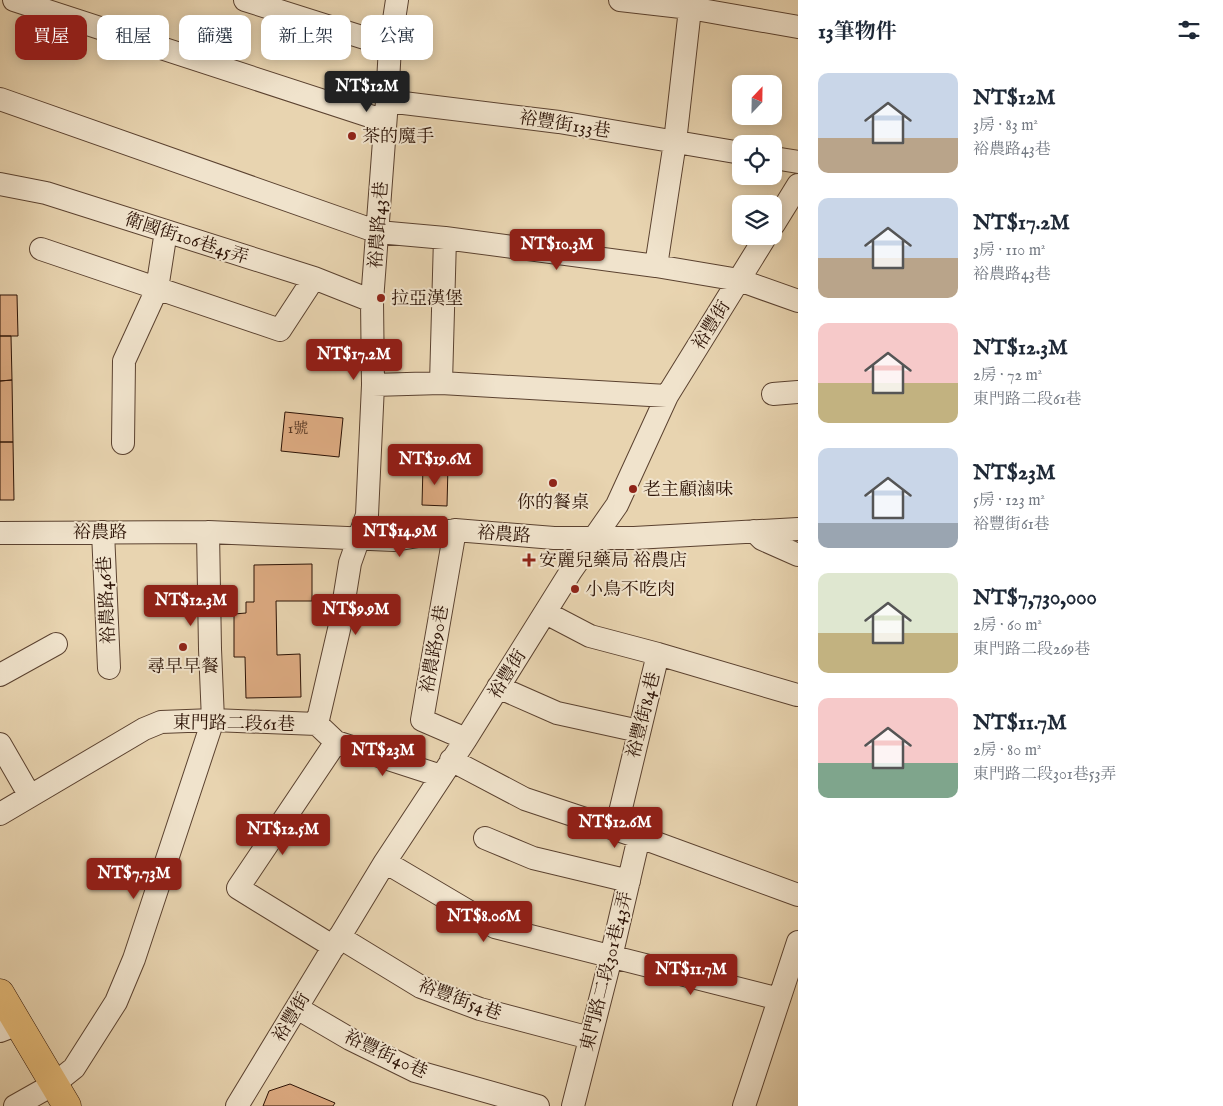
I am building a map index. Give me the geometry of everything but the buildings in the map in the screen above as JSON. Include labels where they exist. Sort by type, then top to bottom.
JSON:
[{"type":"main road","points":[[0,993],[6,1022],[61,1095]]},
{"type":"street","name":"裕豐街133巷","points":[[14,0],[386,111],[559,122],[732,152]]},
{"type":"street","points":[[245,0],[361,37]]},
{"type":"street","points":[[620,0],[690,4],[798,27]]},
{"type":"street","name":"裕農路43巷","points":[[390,2],[390,15]]},
{"type":"street","points":[[656,266],[675,142],[690,4]]},
{"type":"street","name":"裕農路43巷","points":[[317,724],[340,625],[350,563],[367,515],[373,385],[372,301],[389,60]]},
{"type":"street","points":[[0,99],[378,232],[445,238],[656,266],[739,280],[798,301]]},
{"type":"street","points":[[782,159],[798,162]]},
{"type":"street","name":"衛國街106巷45弄","points":[[0,184],[46,193],[314,278],[372,301]]},
{"type":"street","points":[[782,211],[798,184]]},
{"type":"street","points":[[123,443],[124,361],[158,289],[166,231]]},
{"type":"street","points":[[441,383],[445,238]]},
{"type":"street","name":"裕豐街","points":[[238,1106],[385,862],[466,739],[571,571],[617,505],[667,396],[760,245]]},
{"type":"street","points":[[41,249],[280,330],[314,278]]},
{"type":"street","points":[[373,385],[441,383],[667,396]]},
{"type":"street","points":[[773,394],[798,392]]},
{"type":"street","name":"裕農路","points":[[0,533],[208,532],[394,540],[455,530],[554,538],[595,538],[664,537],[798,529]]},
{"type":"street","name":"裕農路90巷","points":[[455,530],[422,720],[466,739]]},
{"type":"street","points":[[754,531],[762,539],[798,556]]},
{"type":"street","name":"裕農路46巷","points":[[103,532],[109,668]]},
{"type":"street","points":[[15,1106],[61,1095],[74,1068],[116,1002],[134,959],[213,720],[208,532]]},
{"type":"street","points":[[546,613],[590,636],[658,654]]},
{"type":"street","points":[[0,675],[56,644]]},
{"type":"street","name":"裕豐街84巷","points":[[616,829],[658,654],[797,695]]},
{"type":"street","points":[[498,687],[557,713],[639,731]]},
{"type":"street","name":"東門路二段61巷","points":[[0,814],[144,729],[161,722],[213,720],[317,724],[336,742]]},
{"type":"street","points":[[336,742],[446,768],[525,799],[639,837],[798,896]]},
{"type":"street","name":"裕豐街54巷","points":[[336,742],[238,888],[421,987],[480,1009],[590,1038]]},
{"type":"street","points":[[0,744],[30,796]]},
{"type":"street","name":"東門路二段301巷43弄","points":[[573,1106],[639,837]]},
{"type":"street","points":[[486,838],[533,858],[629,881]]},
{"type":"street","points":[[385,862],[495,928],[779,999]]},
{"type":"street","points":[[744,1106],[798,942]]},
{"type":"street","name":"裕豐街40巷","points":[[297,1008],[350,1040],[415,1071],[538,1106]]},
{"type":"place","name":"茶的魔手","points":[[352,136]]},
{"type":"place","name":"拉亞漢堡","points":[[381,298]]},
{"type":"place","name":"你的餐桌","points":[[553,483]]},
{"type":"place","name":"老主顧滷味","points":[[633,489]]},
{"type":"place","name":"安麗兒藥局 裕農店","points":[[529,560]]},
{"type":"place","name":"小鳥不吃肉","points":[[575,589]]},
{"type":"place","name":"尋早早餐","points":[[183,647]]}]
